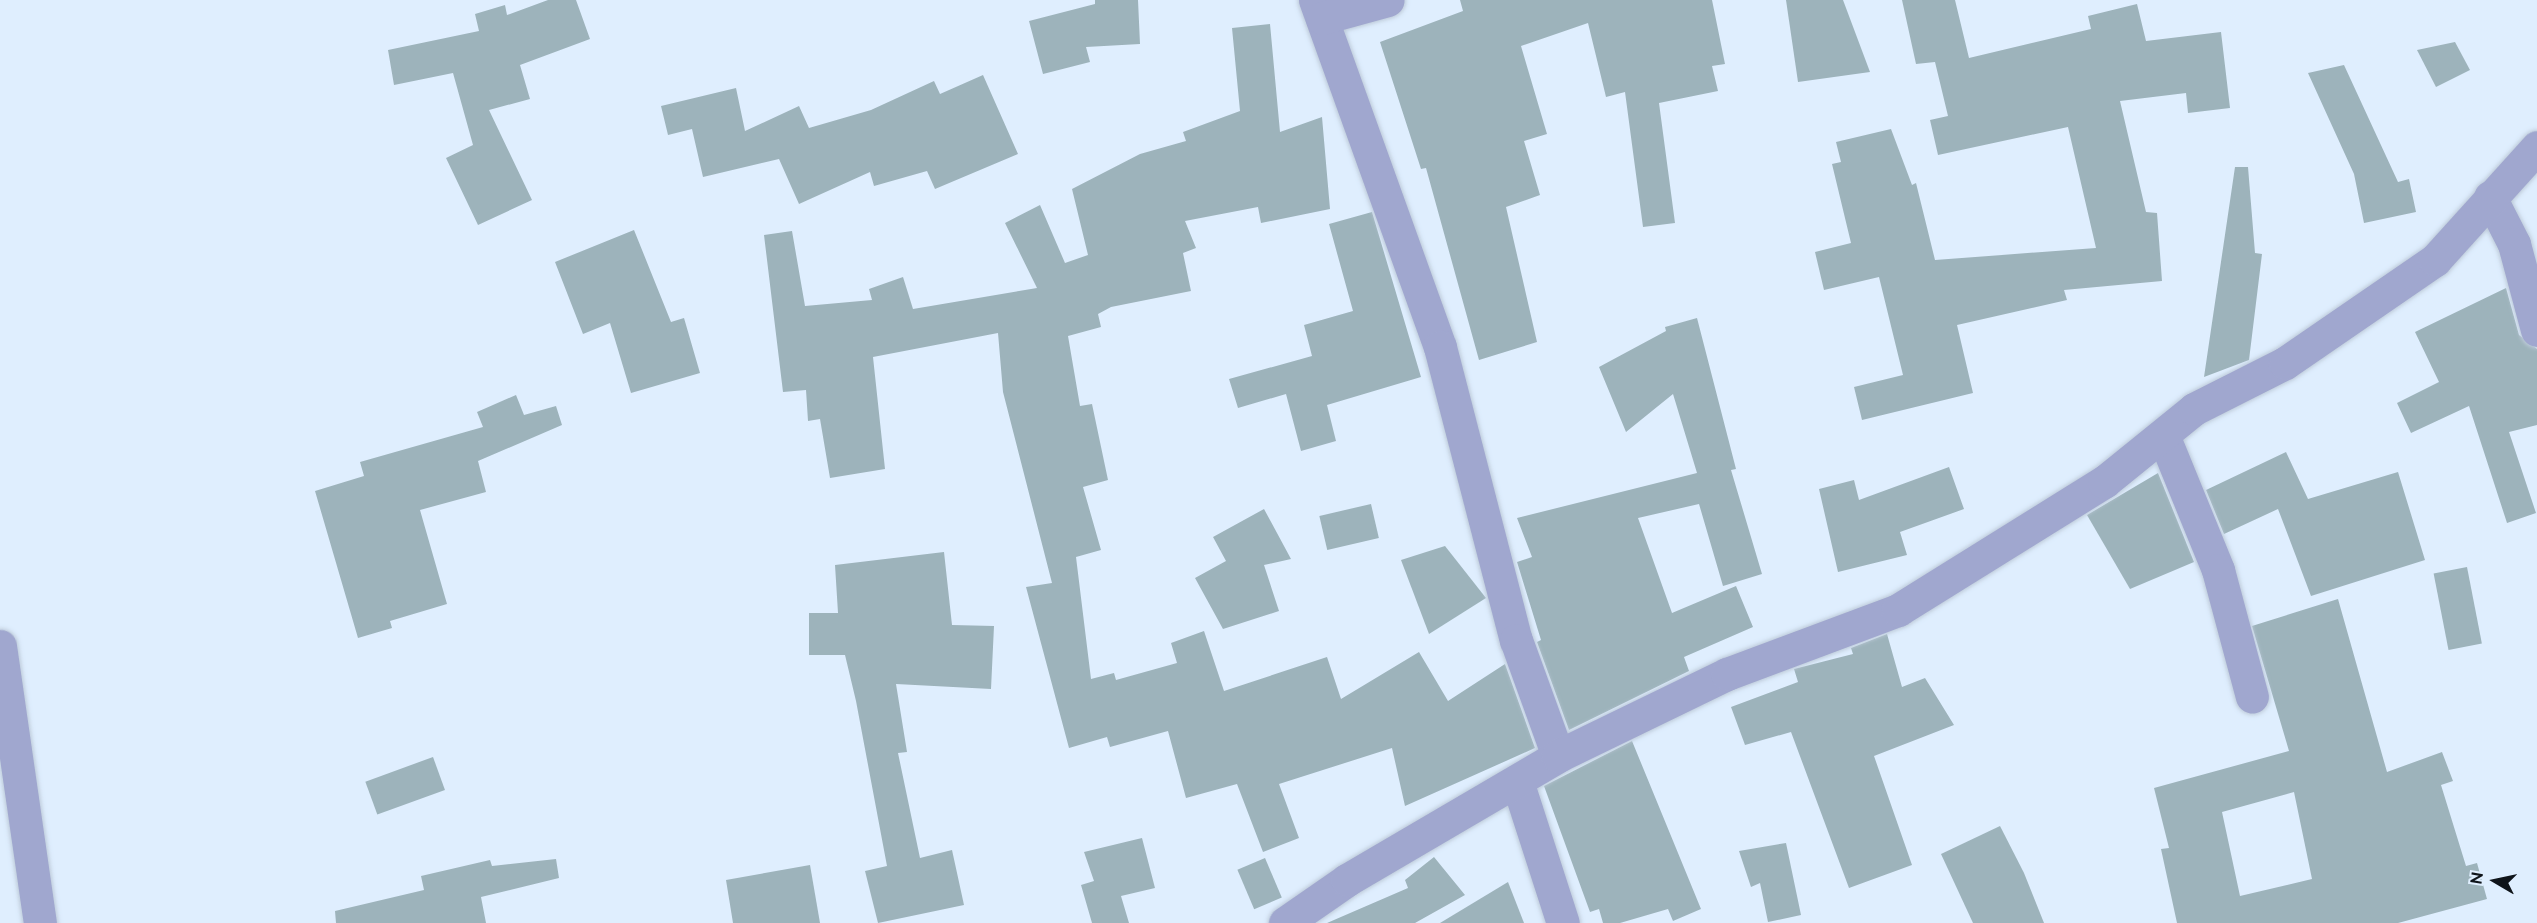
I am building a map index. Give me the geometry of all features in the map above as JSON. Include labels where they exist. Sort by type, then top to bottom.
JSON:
[{"type":"street","points":[[1388,0],[1319,9],[1440,347],[1516,640],[1558,756]]},
{"type":"street","points":[[1285,923],[1347,880],[1558,756],[1727,674],[1898,610],[2104,482],[2194,409],[2285,363],[2435,260],[2537,147]]},
{"type":"street","points":[[2490,197],[2514,244],[2537,330]]},
{"type":"street","points":[[2163,435],[2218,570],[2253,697]]},
{"type":"street","points":[[0,646],[40,923]]},
{"type":"street","points":[[1517,781],[1563,923]]},
{"type":"building","points":[[548,0],[576,0],[590,39],[520,65],[530,99],[489,110],[532,200],[478,225],[446,158],[473,145],[453,73],[394,85],[388,50],[479,31],[475,14],[505,5],[507,15]]},
{"type":"building","points":[[1095,0],[1138,0],[1140,44],[1086,47],[1090,62],[1043,74],[1029,21],[1095,4]]},
{"type":"building","points":[[1460,0],[1712,0],[1725,64],[1712,66],[1718,91],[1659,103],[1675,223],[1643,227],[1625,92],[1606,97],[1588,23],[1521,46],[1547,134],[1524,141],[1540,195],[1506,207],[1537,342],[1479,360],[1426,168],[1421,169],[1380,42],[1463,11]]},
{"type":"building","points":[[1786,0],[1843,0],[1870,72],[1798,82]]},
{"type":"building","points":[[1902,0],[1955,0],[1969,58],[2091,29],[2088,16],[2137,4],[2146,41],[2221,32],[2230,108],[2188,113],[2186,93],[2120,101],[2146,212],[2157,213],[2162,281],[2064,290],[2067,300],[1957,325],[1973,393],[1862,420],[1854,387],[1903,375],[1879,277],[1824,290],[1815,252],[1851,243],[1832,164],[1841,162],[1836,142],[1891,129],[1912,185],[1916,183],[1935,260],[2096,248],[2068,127],[1938,155],[1930,120],[1948,116],[1935,62],[1916,64]]},
{"type":"building","points":[[1270,24],[1280,132],[1322,117],[1330,209],[1261,223],[1258,207],[1185,221],[1196,248],[1183,253],[1191,291],[1111,307],[1098,314],[1101,327],[1068,336],[1080,406],[1092,404],[1108,480],[1083,487],[1101,550],[1076,557],[1091,679],[1114,673],[1116,680],[1177,663],[1171,643],[1204,631],[1224,691],[1327,657],[1341,699],[1419,652],[1448,701],[1505,664],[1535,748],[1405,806],[1392,748],[1279,784],[1299,838],[1263,852],[1237,784],[1186,798],[1168,731],[1110,747],[1107,737],[1069,748],[1026,587],[1052,583],[1003,392],[998,333],[873,357],[885,469],[830,478],[820,419],[808,421],[806,390],[783,392],[764,235],[792,231],[805,306],[872,300],[869,289],[903,277],[913,309],[1037,288],[1005,223],[1040,205],[1065,263],[1088,255],[1072,189],[1140,154],[1186,141],[1183,132],[1240,111],[1232,28]]},
{"type":"building","points":[[2455,42],[2470,70],[2436,87],[2417,50]]},
{"type":"building","points":[[2344,65],[2398,182],[2409,179],[2416,212],[2364,223],[2354,174],[2308,73]]},
{"type":"building","points":[[983,75],[1018,154],[935,189],[927,171],[874,186],[870,172],[799,204],[779,159],[703,177],[692,129],[668,135],[661,106],[736,88],[745,131],[799,106],[809,128],[871,110],[934,81],[940,94]]},
{"type":"building","points":[[2235,167],[2248,167],[2255,253],[2262,254],[2249,360],[2204,377]]},
{"type":"building","points":[[1372,212],[1421,377],[1327,405],[1336,441],[1301,451],[1286,394],[1238,408],[1229,379],[1312,356],[1304,325],[1353,311],[1329,224]]},
{"type":"building","points":[[634,230],[671,322],[684,318],[700,373],[631,393],[610,323],[583,334],[555,262]]},
{"type":"building","points":[[2506,288],[2519,335],[2537,349],[2537,425],[2509,432],[2536,513],[2507,523],[2469,406],[2411,433],[2397,403],[2439,382],[2415,332]]},
{"type":"building","points":[[1697,318],[1736,469],[1731,470],[1762,574],[1723,586],[1699,504],[1638,518],[1672,613],[1736,586],[1753,627],[1684,657],[1689,671],[1569,730],[1537,642],[1541,640],[1517,562],[1532,557],[1517,518],[1697,473],[1673,394],[1626,432],[1599,367],[1666,331],[1665,327]]},
{"type":"building","points":[[516,395],[524,415],[556,406],[562,425],[478,461],[486,492],[420,510],[447,604],[390,621],[392,628],[358,638],[315,491],[364,476],[360,462],[483,427],[477,412]]},
{"type":"building","points":[[2286,452],[2308,499],[2398,472],[2425,560],[2311,596],[2278,509],[2224,534],[2206,490]]},
{"type":"building","points":[[1949,467],[1964,509],[1900,532],[1907,555],[1838,572],[1819,489],[1854,480],[1859,500]]},
{"type":"building","points":[[2158,473],[2194,562],[2130,589],[2087,515]]},
{"type":"building","points":[[1371,504],[1379,538],[1327,550],[1319,516]]},
{"type":"building","points":[[1264,509],[1291,559],[1264,565],[1279,611],[1223,629],[1195,578],[1226,561],[1213,537]]},
{"type":"building","points":[[1445,546],[1486,598],[1429,634],[1401,560]]},
{"type":"building","points":[[944,552],[952,625],[994,626],[991,689],[896,684],[907,752],[898,753],[920,858],[952,850],[964,905],[878,923],[865,871],[887,866],[856,701],[845,655],[809,655],[809,613],[838,613],[835,565]]},
{"type":"building","points":[[2467,567],[2482,644],[2449,650],[2434,573]]},
{"type":"building","points":[[2338,599],[2387,772],[2442,752],[2453,781],[2441,785],[2466,866],[2477,863],[2487,899],[2398,923],[2177,923],[2161,849],[2169,848],[2154,788],[2289,751],[2252,626]],"holes":[[[2294,792],[2312,879],[2240,896],[2222,812]]]},
{"type":"building","points":[[1887,634],[1902,687],[1925,678],[1954,725],[1874,756],[1912,865],[1849,888],[1791,732],[1745,745],[1731,707],[1798,682],[1794,669],[1853,654],[1851,648]]},
{"type":"building","points":[[1632,741],[1701,909],[1673,921],[1668,909],[1620,923],[1603,923],[1599,909],[1590,912],[1544,786]]},
{"type":"building","points":[[433,757],[445,790],[377,815],[365,782]]},
{"type":"building","points":[[2000,826],[2024,873],[2044,923],[1973,923],[1941,854]]},
{"type":"building","points":[[1142,838],[1155,888],[1121,896],[1129,923],[1092,923],[1081,885],[1094,881],[1084,852]]},
{"type":"building","points":[[1786,843],[1801,915],[1768,922],[1760,883],[1751,887],[1739,851]]},
{"type":"building","points":[[1434,857],[1465,895],[1415,923],[1327,923],[1408,888],[1405,880]]},
{"type":"building","points":[[1265,858],[1282,898],[1254,909],[1237,870]]},
{"type":"building","points":[[556,859],[559,878],[481,897],[486,923],[336,923],[335,911],[424,890],[421,876],[490,860],[492,866]]},
{"type":"building","points":[[810,865],[820,923],[733,923],[726,880]]},
{"type":"building","points":[[1508,882],[1524,923],[1440,923]]}]
